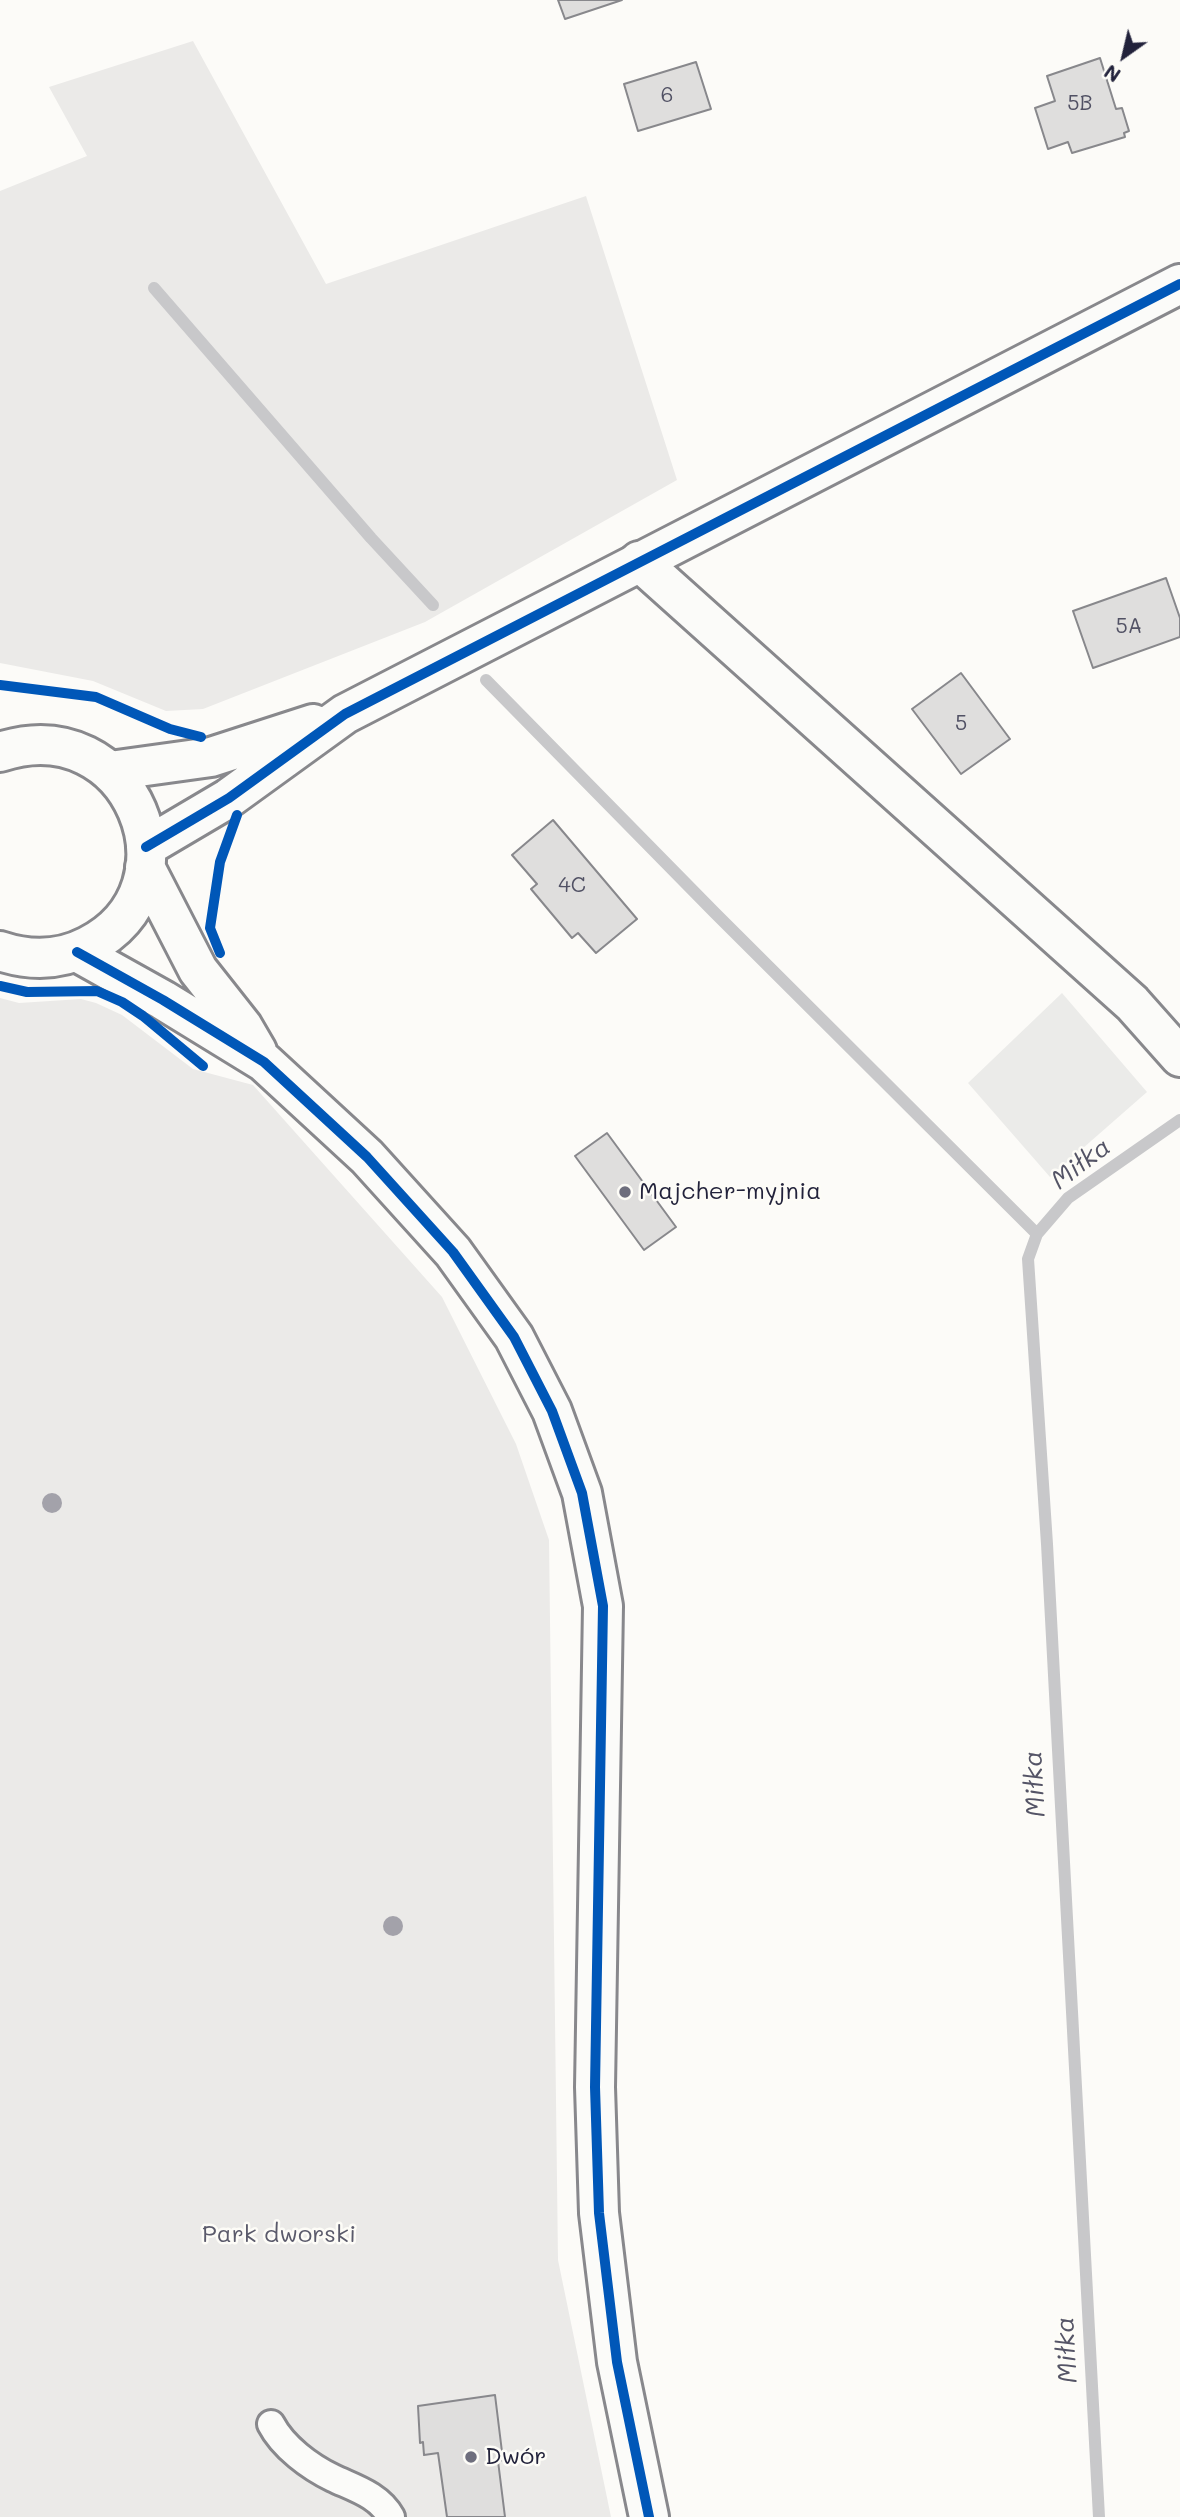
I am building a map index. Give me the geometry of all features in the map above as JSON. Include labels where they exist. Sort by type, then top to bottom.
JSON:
[{"type":"street","points":[[145,857],[345,713],[1180,284]]},
{"type":"street","points":[[639,561],[1132,1003],[1180,1057]]},
{"type":"street","points":[[110,771],[211,757],[345,713]]},
{"type":"street","points":[[0,951],[21,958],[49,959],[77,952],[97,942],[122,918],[139,889],[145,857],[143,825],[135,805],[110,771],[90,757],[68,748],[45,743],[7,742]]},
{"type":"street","points":[[145,857],[198,971],[243,1027],[264,1062]]},
{"type":"street","points":[[77,952],[163,1000],[264,1062],[367,1157],[453,1252],[514,1337],[552,1411],[582,1493],[603,1606],[595,2087],[598,2213],[617,2362],[649,2517]]},
{"type":"lane","points":[[271,2424],[281,2439],[299,2456],[334,2479],[370,2495],[391,2517]]},
{"type":"shaded area","points":[[1062,993],[1147,1092],[1050,1177],[968,1083]]},
{"type":"green space","points":[[193,41],[326,284],[586,196],[677,480],[425,622],[203,709],[166,711],[93,681],[0,663],[0,191],[87,156],[49,87]]},
{"type":"green space","name":"Park dworski","points":[[0,998],[19,1003],[81,999],[96,1003],[122,1015],[193,1069],[253,1085],[442,1297],[516,1444],[549,1540],[558,2260],[611,2517],[0,2517]]},
{"type":"building","points":[[558,0],[622,0],[565,19]]},
{"type":"building","points":[[1100,58],[1116,109],[1122,108],[1129,131],[1124,133],[1125,137],[1072,153],[1068,142],[1048,149],[1035,108],[1055,101],[1047,76]]},
{"type":"building","points":[[696,62],[711,109],[638,131],[624,84]]},
{"type":"building","points":[[1166,578],[1180,618],[1180,637],[1093,668],[1073,611]]},
{"type":"building","points":[[961,673],[1010,739],[961,774],[912,709]]},
{"type":"building","points":[[553,820],[637,919],[596,953],[578,933],[572,938],[531,889],[537,884],[512,855]]},
{"type":"building","name":"Majcher-myjnia","points":[[607,1133],[676,1227],[644,1250],[575,1156]]},
{"type":"building","name":"Dwór","points":[[495,2395],[503,2460],[498,2461],[505,2517],[447,2517],[438,2453],[424,2455],[423,2442],[420,2443],[418,2406]]},
{"type":"waterway","points":[[154,288],[371,538],[433,605]]},
{"type":"waterway","points":[[486,680],[1037,1234]]},
{"type":"waterway","name":"Miłka","points":[[1099,2517],[1047,1544],[1028,1259],[1037,1234],[1068,1198],[1180,1120]]},
{"type":"cycle path","points":[[146,847],[229,798],[345,714],[1180,284]]},
{"type":"cycle path","points":[[0,685],[96,697],[170,729],[201,737]]},
{"type":"cycle path","points":[[220,953],[210,928],[220,862],[237,815]]},
{"type":"cycle path","points":[[77,952],[163,1000],[264,1062],[367,1157],[453,1252],[514,1337],[552,1411],[582,1493],[603,1606],[595,2087],[599,2213],[617,2362],[649,2517]]},
{"type":"cycle path","points":[[0,986],[27,992],[97,991],[122,1002],[143,1016],[203,1066]]},
{"type":"place","name":"Majcher-myjnia","points":[[625,1192]]},
{"type":"place","name":"Dwór","points":[[471,2457]]}]
